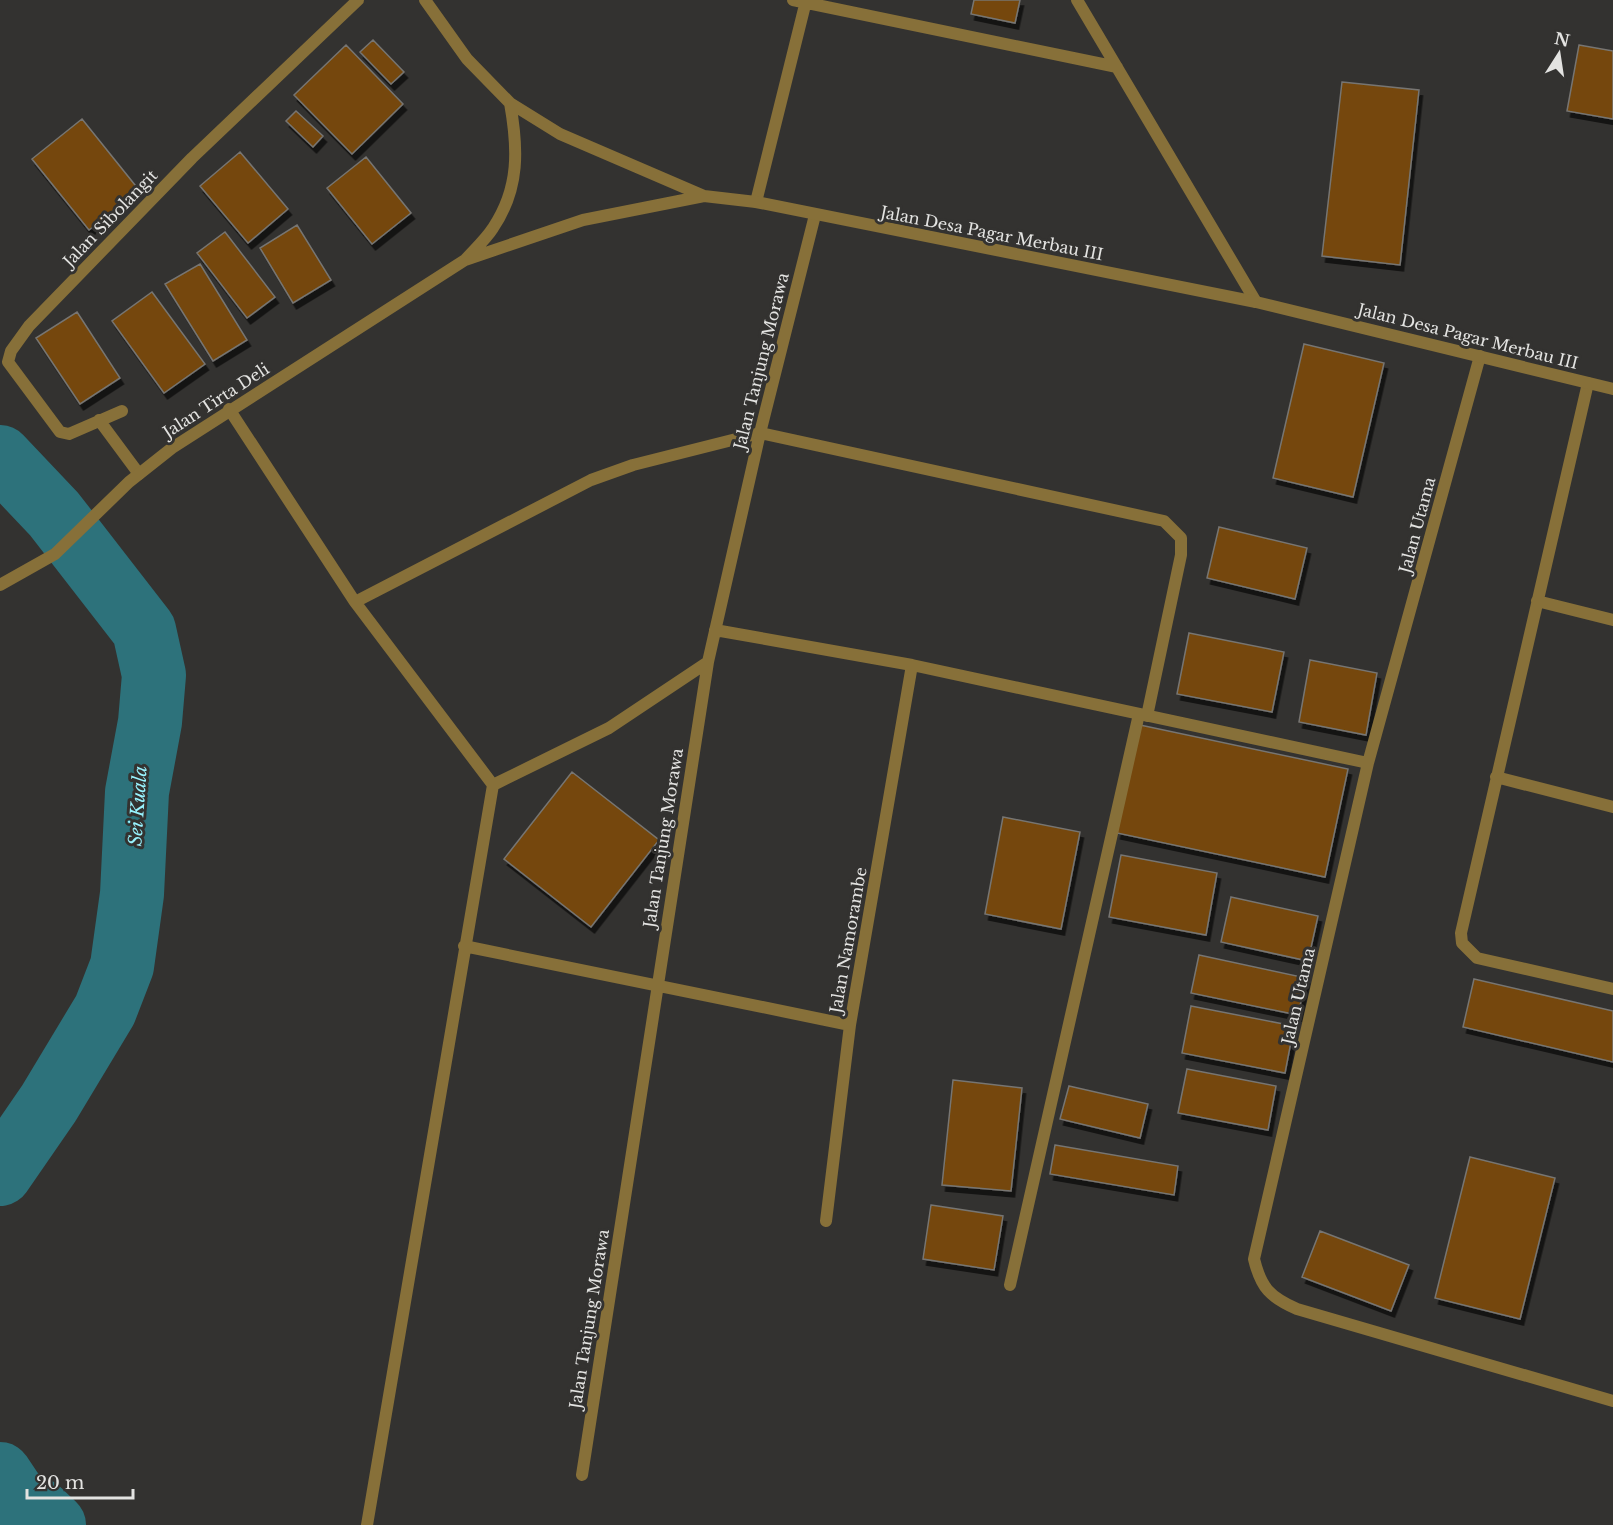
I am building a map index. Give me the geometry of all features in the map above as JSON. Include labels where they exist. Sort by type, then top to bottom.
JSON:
[{"type":"street","name":"Jalan Sibolangit","points":[[122,411],[69,434],[60,432],[8,362],[11,351],[29,326],[192,158],[358,0]]},
{"type":"street","name":"Jalan Desa Pagar Merbau III","points":[[425,0],[467,58],[510,103],[560,134],[704,196],[756,202],[1256,302],[1613,389]]},
{"type":"street","points":[[1077,0],[1256,302]]},
{"type":"street","points":[[756,202],[799,2],[1117,67]]},
{"type":"street","name":"Jalan Tirta Deli","points":[[465,260],[494,227],[512,188],[517,146],[510,103]]},
{"type":"street","name":"Jalan Tirta Deli","points":[[0,585],[55,554],[134,478],[172,448],[465,260],[583,220],[704,196]]},
{"type":"street","name":"Jalan Tanjung Morawa","points":[[582,1475],[708,662],[760,432],[814,215]]},
{"type":"street","name":"Jalan Utama","points":[[1480,356],[1368,764],[1254,1259],[1260,1280],[1275,1299],[1297,1309],[1613,1401]]},
{"type":"street","points":[[1588,383],[1461,933],[1462,943],[1468,952],[1477,958],[1613,989]]},
{"type":"street","points":[[229,410],[355,602],[493,785],[367,1525]]},
{"type":"street","points":[[99,420],[134,478]]},
{"type":"street","points":[[355,602],[591,480],[633,465],[760,432],[1164,521],[1181,538],[1181,555],[1010,1285]]},
{"type":"street","points":[[1538,601],[1613,620]]},
{"type":"street","points":[[715,630],[912,665],[1368,764]]},
{"type":"street","points":[[493,785],[609,728],[708,662]]},
{"type":"street","name":"Jalan Namorambe","points":[[826,1221],[850,1025],[912,665]]},
{"type":"street","points":[[1496,777],[1613,807]]},
{"type":"street","points":[[464,946],[850,1025]]},
{"type":"building","points":[[974,0],[1020,0],[1015,23],[971,14]]},
{"type":"building","points":[[373,40],[404,72],[391,84],[360,52]]},
{"type":"building","points":[[346,45],[403,104],[352,154],[294,95]]},
{"type":"building","points":[[1579,45],[1613,51],[1613,119],[1567,111]]},
{"type":"building","points":[[1342,82],[1419,90],[1400,265],[1322,256]]},
{"type":"building","points":[[296,111],[323,136],[313,147],[286,121]]},
{"type":"building","points":[[82,119],[139,190],[89,230],[32,159]]},
{"type":"building","points":[[240,152],[288,209],[248,243],[200,186]]},
{"type":"building","points":[[366,157],[411,213],[372,244],[327,188]]},
{"type":"building","points":[[297,225],[331,280],[293,303],[260,248]]},
{"type":"building","points":[[225,232],[275,297],[247,318],[197,253]]},
{"type":"building","points":[[200,264],[247,340],[213,361],[165,284]]},
{"type":"building","points":[[152,292],[205,364],[164,393],[112,321]]},
{"type":"building","points":[[77,312],[120,378],[80,404],[36,338]]},
{"type":"building","points":[[1304,344],[1384,363],[1353,497],[1273,478]]},
{"type":"building","points":[[1219,527],[1307,548],[1295,599],[1207,578]]},
{"type":"building","points":[[1189,633],[1284,652],[1272,712],[1177,694]]},
{"type":"building","points":[[1310,660],[1377,673],[1366,735],[1299,722]]},
{"type":"building","points":[[1140,725],[1348,769],[1325,877],[1117,833]]},
{"type":"building","points":[[572,772],[659,840],[591,927],[504,859]]},
{"type":"building","points":[[1003,817],[1080,832],[1061,929],[985,914]]},
{"type":"building","points":[[1121,855],[1217,873],[1206,935],[1109,917]]},
{"type":"building","points":[[1231,897],[1318,916],[1308,961],[1221,942]]},
{"type":"building","points":[[1199,955],[1306,978],[1298,1015],[1191,993]]},
{"type":"building","points":[[1474,979],[1613,1011],[1613,1062],[1463,1027]]},
{"type":"building","points":[[1191,1006],[1294,1026],[1285,1073],[1182,1053]]},
{"type":"building","points":[[1187,1069],[1276,1086],[1268,1130],[1178,1113]]},
{"type":"building","points":[[953,1080],[1022,1088],[1011,1191],[942,1185]]},
{"type":"building","points":[[1069,1086],[1148,1104],[1140,1138],[1060,1119]]},
{"type":"building","points":[[1055,1145],[1178,1166],[1174,1195],[1050,1174]]},
{"type":"building","points":[[1470,1157],[1555,1178],[1520,1319],[1435,1298]]},
{"type":"building","points":[[931,1205],[1003,1216],[994,1270],[923,1259]]},
{"type":"building","points":[[1320,1231],[1409,1265],[1391,1311],[1302,1277]]},
{"type":"waterway","name":"Sei Kuala","points":[[0,457],[54,514],[144,630],[154,675],[150,722],[137,792],[132,894],[122,966],[105,1010],[49,1103],[0,1174]]},
{"type":"waterway","name":"Sei Kuala","points":[[0,1474],[16,1498],[37,1509],[54,1525]]}]
